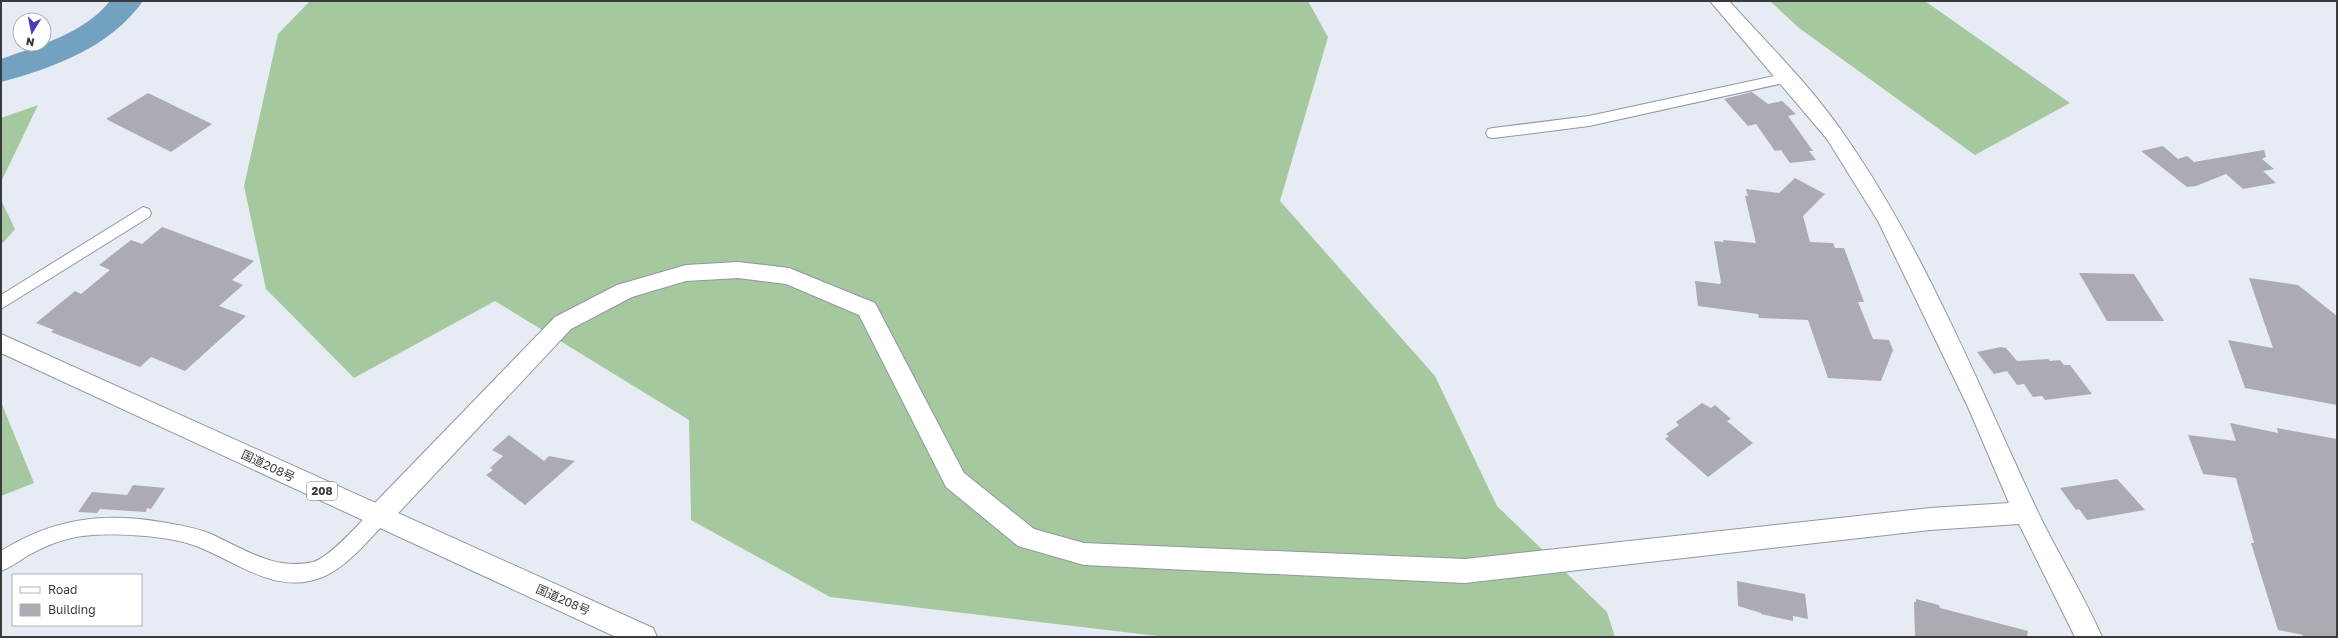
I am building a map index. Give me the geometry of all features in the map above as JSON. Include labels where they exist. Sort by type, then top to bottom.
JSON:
[{"type":"main road","points":[[1719,1],[1788,78],[1834,134],[1887,219],[1980,407],[2026,513],[2089,637]]},
{"type":"main road","points":[[379,516],[563,323],[625,291],[686,273],[738,270],[789,276],[867,309],[955,480],[1026,538],[1084,554],[1465,571],[1930,519],[2026,513]]},
{"type":"main road","name":"国道208号","points":[[1,343],[644,637]]},
{"type":"street","points":[[1493,133],[1589,121],[1788,78]]},
{"type":"street","points":[[1,303],[143,213]]},
{"type":"street","points":[[1,562],[48,536],[80,526],[122,525],[202,540],[251,566],[278,571],[301,572],[319,569],[343,552],[379,516]]},
{"type":"green space","points":[[310,1],[1308,1],[1328,37],[1280,201],[1435,376],[1497,506],[1607,612],[1615,637],[1166,637],[830,597],[691,520],[689,420],[495,301],[354,378],[266,289],[244,186],[278,34]]},
{"type":"green space","points":[[1770,1],[1925,1],[2070,103],[1975,155],[1799,28]]},
{"type":"green space","points":[[38,105],[1,182],[1,118]]},
{"type":"green space","points":[[1,200],[15,229],[1,245]]},
{"type":"green space","points":[[1,402],[34,483],[1,496]]},
{"type":"building","points":[[1752,92],[1768,104],[1782,101],[1796,114],[1788,116],[1813,151],[1809,151],[1816,160],[1790,163],[1781,150],[1775,151],[1756,124],[1748,126],[1724,99]]},
{"type":"building","points":[[148,93],[212,124],[171,152],[106,119]]},
{"type":"building","points":[[2163,146],[2178,159],[2187,156],[2194,162],[2264,150],[2266,157],[2262,159],[2274,169],[2263,171],[2276,183],[2243,189],[2226,174],[2196,186],[2187,187],[2141,151]]},
{"type":"building","points":[[1795,178],[1825,194],[1803,216],[1810,242],[1833,243],[1835,248],[1844,248],[1864,302],[1858,302],[1873,339],[1889,340],[1893,350],[1881,381],[1828,378],[1808,320],[1759,318],[1758,314],[1698,306],[1695,281],[1720,284],[1721,282],[1714,241],[1724,242],[1723,240],[1756,243],[1745,196],[1748,196],[1746,189],[1779,193]]},
{"type":"building","points":[[162,227],[254,261],[232,280],[243,285],[219,306],[246,316],[185,371],[151,357],[140,367],[51,332],[54,330],[36,323],[75,291],[81,294],[110,270],[99,265],[131,240],[142,244]]},
{"type":"building","points":[[2079,273],[2134,274],[2164,321],[2107,321]]},
{"type":"building","points":[[2249,278],[2298,285],[2337,316],[2337,405],[2245,388],[2228,340],[2273,348]]},
{"type":"building","points":[[2001,347],[2006,348],[2017,361],[2048,359],[2050,361],[2060,360],[2064,365],[2070,365],[2092,394],[2045,400],[2042,396],[2033,397],[2024,384],[2017,385],[2007,371],[1994,374],[1977,352]]},
{"type":"building","points":[[1702,403],[1711,408],[1715,405],[1731,419],[1727,421],[1753,443],[1708,477],[1665,439],[1669,436],[1666,434],[1679,425],[1676,422]]},
{"type":"building","points":[[2230,423],[2278,433],[2277,428],[2337,439],[2337,637],[2303,637],[2303,635],[2278,630],[2251,543],[2254,543],[2236,478],[2203,474],[2188,435],[2236,441]]},
{"type":"building","points":[[509,435],[544,461],[549,456],[575,461],[525,505],[486,475],[493,470],[490,468],[503,456],[492,450]]},
{"type":"building","points":[[2117,479],[2145,510],[2087,520],[2079,509],[2076,510],[2060,488]]},
{"type":"building","points":[[133,485],[165,488],[151,509],[147,508],[146,512],[100,509],[97,513],[78,512],[92,492],[127,495]]},
{"type":"building","points":[[1737,581],[1805,594],[1808,619],[1793,616],[1793,621],[1761,614],[1738,606]]},
{"type":"building","points":[[1916,599],[1939,605],[1940,608],[2028,631],[2027,637],[1915,637],[1914,602],[1916,602]]},
{"type":"waterway","points":[[1,71],[53,52],[87,37],[116,15],[127,1]]}]
